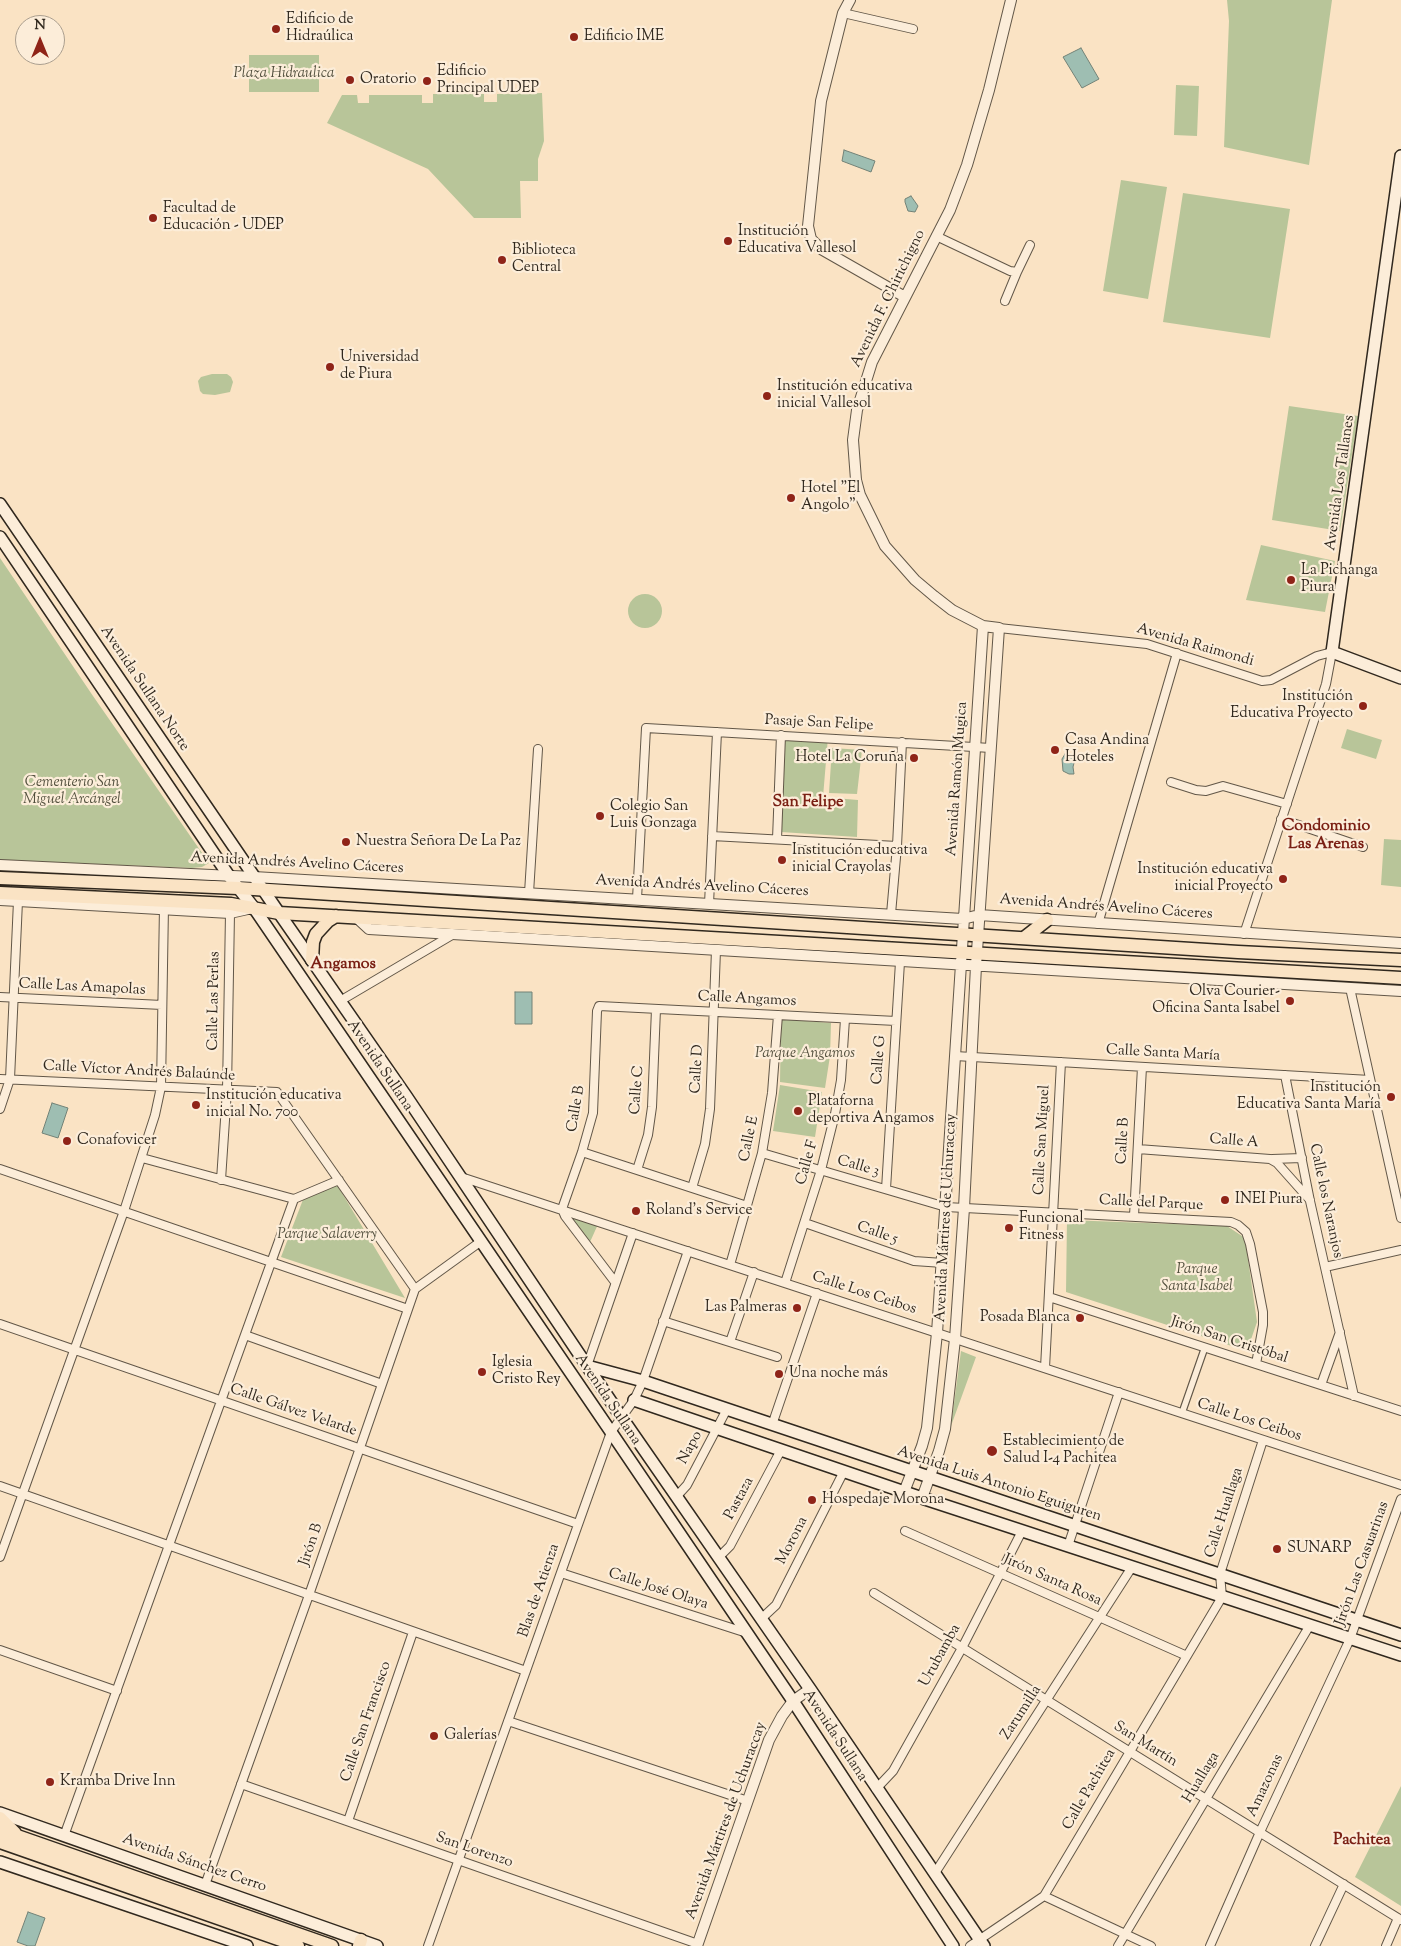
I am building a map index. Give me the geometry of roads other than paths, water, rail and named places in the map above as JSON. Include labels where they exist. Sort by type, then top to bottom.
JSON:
[{"type":"main road","name":"Avenida Los Tallanes","points":[[1332,652],[1401,156]]},
{"type":"main road","name":"Avenida Sullana Norte","points":[[0,504],[264,891]]},
{"type":"main road","points":[[0,538],[229,876]]},
{"type":"main road","points":[[1332,652],[1401,678]]},
{"type":"main road","name":"Avenida Sullana","points":[[229,876],[277,941],[611,1432],[793,1702],[953,1946]]},
{"type":"main road","name":"Avenida Andrés Avelino Cáceres","points":[[0,878],[238,888],[978,936],[1401,960]]},
{"type":"main road","name":"Avenida Sullana","points":[[264,891],[461,1177],[622,1418],[935,1873],[978,1944]]},
{"type":"main road","points":[[0,893],[164,904],[231,904],[279,913],[976,960],[1401,978]]},
{"type":"main road","points":[[312,960],[316,934],[328,921],[336,916]]},
{"type":"main road","points":[[1024,938],[1048,920]]},
{"type":"main road","points":[[277,941],[281,932],[291,930]]},
{"type":"main road","points":[[442,1186],[461,1177]]},
{"type":"main road","name":"Avenida Luis Antonio Eguiguren","points":[[587,1366],[643,1381],[1401,1635]]},
{"type":"main road","points":[[634,1400],[922,1498],[1401,1655]]},
{"type":"main road","name":"Avenida Sánchez Cerro","points":[[0,1814],[205,1885],[360,1943],[377,1946]]},
{"type":"main road","points":[[0,1818],[19,1837]]},
{"type":"main road","points":[[0,1830],[332,1946]]},
{"type":"main road","points":[[0,1842],[298,1946]]},
{"type":"main road","points":[[0,1862],[247,1946]]},
{"type":"street","points":[[850,0],[843,13],[821,101],[808,226],[811,239],[821,249],[905,297]]},
{"type":"street","name":"Avenida F. Chirichigno","points":[[983,626],[952,610],[915,580],[885,546],[866,509],[856,480],[853,440],[857,410],[872,362],[950,210],[967,165],[989,90],[1011,0]]},
{"type":"street","points":[[843,13],[913,29]]},
{"type":"street","points":[[936,236],[1010,271],[1017,272]]},
{"type":"street","points":[[1005,301],[1030,245]]},
{"type":"street","name":"Avenida Raimondi","points":[[983,626],[1147,644],[1262,681],[1271,680],[1317,656],[1332,652]]},
{"type":"street","name":"Avenida Ramón Mugica","points":[[963,934],[983,626]]},
{"type":"street","name":"Avenida Ramón Mugica","points":[[978,936],[999,628]]},
{"type":"street","name":"Avenida Los Tallanes","points":[[1244,934],[1326,684],[1332,652]]},
{"type":"street","points":[[1098,924],[1176,653]]},
{"type":"street","name":"Pasaje San Felipe","points":[[637,899],[646,728],[991,748]]},
{"type":"street","points":[[709,904],[716,732]]},
{"type":"street","points":[[777,839],[782,735]]},
{"type":"street","points":[[891,914],[897,846],[902,742]]},
{"type":"street","points":[[529,893],[538,749]]},
{"type":"street","points":[[1171,782],[1196,790],[1206,791],[1224,786],[1287,804]]},
{"type":"street","points":[[1282,820],[1363,847]]},
{"type":"street","points":[[712,836],[897,846]]},
{"type":"street","name":"Avenida Andrés Avelino Cáceres","points":[[0,865],[254,877],[964,919],[979,916],[1401,943]]},
{"type":"street","points":[[0,900],[164,904],[230,913],[254,908]]},
{"type":"street","points":[[0,1110],[10,1079],[18,901]]},
{"type":"street","points":[[0,1557],[124,1212],[155,1116],[160,1087],[164,904]]},
{"type":"street","name":"Calle Las Perlas","points":[[221,1180],[227,1090],[230,913]]},
{"type":"street","points":[[356,917],[369,929],[452,935],[900,962],[961,959]]},
{"type":"street","name":"Avenida Mártires de Uchuraccay","points":[[904,1492],[926,1428],[937,1333],[963,934]]},
{"type":"street","points":[[340,1002],[452,935]]},
{"type":"street","name":"Avenida Mártires de Uchuraccay","points":[[922,1498],[945,1429],[955,1339],[964,1208],[970,1056],[978,936]]},
{"type":"street","name":"Calle D","points":[[692,1188],[708,1128],[716,950]]},
{"type":"street","points":[[976,960],[1401,991]]},
{"type":"street","name":"Calle G","points":[[886,1189],[900,962]]},
{"type":"street","points":[[1350,988],[1401,1218]]},
{"type":"street","name":"Calle Las Amapolas","points":[[0,997],[162,1005]]},
{"type":"street","name":"Calle Angamos","points":[[597,1008],[599,1006],[896,1021]]},
{"type":"street","name":"Calle B","points":[[562,1209],[582,1152],[593,1113],[597,1008]]},
{"type":"street","name":"Calle C","points":[[637,1170],[648,1135],[652,1106],[656,1009]]},
{"type":"street","name":"Calle E","points":[[730,1265],[762,1153],[772,1093],[778,1015]]},
{"type":"street","name":"Calle F","points":[[785,1283],[821,1170],[839,1093],[845,1018]]},
{"type":"street","name":"Calle Santa María","points":[[955,1056],[1370,1080]]},
{"type":"street","name":"Calle San Miguel","points":[[1045,1368],[1061,1062]]},
{"type":"street","name":"Calle B","points":[[1134,1216],[1142,1067]]},
{"type":"street","name":"Calle los Naranjos","points":[[1285,1075],[1310,1201],[1354,1396]]},
{"type":"street","name":"Calle Víctor Andrés Balaúnde","points":[[0,1079],[277,1092],[339,1180]]},
{"type":"street","name":"Calle A","points":[[1138,1149],[1270,1159],[1277,1162],[1310,1201]]},
{"type":"street","points":[[582,1152],[747,1206]]},
{"type":"street","name":"Calle 3","points":[[762,1153],[946,1206]]},
{"type":"street","points":[[142,1158],[294,1199],[339,1180],[415,1288],[480,1242]]},
{"type":"street","points":[[1270,1159],[1302,1158]]},
{"type":"street","points":[[0,1169],[408,1309]]},
{"type":"street","name":"Calle Los Ceibos","points":[[461,1177],[1401,1485]]},
{"type":"street","points":[[64,1836],[294,1199]]},
{"type":"street","name":"Calle del Parque","points":[[946,1206],[1231,1222],[1238,1225],[1246,1232],[1250,1244],[1264,1318],[1256,1364]]},
{"type":"street","points":[[562,1209],[565,1216],[615,1282]]},
{"type":"street","name":"Calle 5","points":[[805,1223],[914,1261],[943,1263]]},
{"type":"street","points":[[587,1366],[633,1233]]},
{"type":"street","points":[[1325,1267],[1401,1250]]},
{"type":"street","name":"Blas de Atienza","points":[[428,1946],[611,1432],[634,1400],[643,1381],[688,1251]]},
{"type":"street","points":[[730,1342],[754,1272]]},
{"type":"street","name":"Jirón B","points":[[205,1885],[309,1595],[415,1288]]},
{"type":"street","points":[[772,1425],[817,1293]]},
{"type":"street","name":"Jirón San Cristóbal","points":[[1049,1297],[1401,1411]]},
{"type":"street","points":[[664,1320],[777,1357]]},
{"type":"street","name":"Calle Gálvez Velarde","points":[[0,1324],[578,1524]]},
{"type":"street","points":[[1322,1385],[1340,1332]]},
{"type":"street","points":[[245,1336],[382,1384]]},
{"type":"street","points":[[1182,1413],[1205,1347]]},
{"type":"street","points":[[1068,1546],[1119,1392]]},
{"type":"street","name":"Napo","points":[[676,1496],[687,1484],[727,1409]]},
{"type":"street","name":"Calle Huallaga","points":[[1222,1596],[1220,1574],[1263,1440]]},
{"type":"street","name":"Pastaza","points":[[718,1558],[730,1546],[781,1450]]},
{"type":"street","name":"Morona","points":[[761,1620],[776,1605],[844,1471]]},
{"type":"street","points":[[0,1486],[526,1671]]},
{"type":"street","name":"Jirón Las Casuarinas","points":[[1350,1639],[1401,1499]]},
{"type":"street","name":"Jirón Santa Rosa","points":[[905,1531],[1187,1656]]},
{"type":"street","name":"Urubamba","points":[[876,1789],[892,1772],[962,1648],[1022,1531]]},
{"type":"street","name":"Zarumilla","points":[[935,1873],[1132,1567]]},
{"type":"street","name":"Calle José Olaya","points":[[561,1573],[747,1633]]},
{"type":"street","name":"San Martín","points":[[874,1593],[1400,1919]]},
{"type":"street","name":"Calle Pachitea","points":[[978,1944],[1044,1896],[1222,1596]]},
{"type":"street","name":"Huallaga","points":[[1118,1946],[1205,1798],[1310,1626]]},
{"type":"street","name":"Calle San Francisco","points":[[348,1821],[413,1632]]},
{"type":"street","name":"Amazonas","points":[[1210,1946],[1260,1832],[1350,1639]]},
{"type":"street","points":[[0,1650],[117,1691]]},
{"type":"street","name":"Avenida Mártires de Uchuraccay","points":[[698,1945],[769,1740],[782,1716],[793,1702],[810,1689]]},
{"type":"street","points":[[508,1721],[748,1801]]},
{"type":"street","name":"San Lorenzo","points":[[241,1784],[698,1945]]},
{"type":"street","points":[[1315,1946],[1344,1884]]},
{"type":"street","points":[[1044,1896],[1151,1946]]},
{"type":"street","points":[[1386,1946],[1400,1919]]},
{"type":"place","name":"Edificio de Hidraúlica","points":[[276,29]]},
{"type":"place","name":"Edificio IME","points":[[574,37]]},
{"type":"place","name":"Oratorio","points":[[350,80]]},
{"type":"place","name":"Edificio Principal UDEP","points":[[427,81]]},
{"type":"place","name":"Facultad de Educación - UDEP","points":[[153,218]]},
{"type":"place","name":"Institución Educativa Vallesol","points":[[728,241]]},
{"type":"place","name":"Biblioteca Central","points":[[502,260]]},
{"type":"place","name":"Universidad de Piura","points":[[330,367]]},
{"type":"place","name":"Institución educativa inicial Vallesol","points":[[767,396]]},
{"type":"place","name":"Hotel \"El Angolo\"","points":[[791,498]]},
{"type":"place","name":"La Pichanga Piura","points":[[1291,580]]},
{"type":"place","name":"Institución Educativa Proyecto","points":[[1363,706]]},
{"type":"place","name":"Casa Andina Hoteles","points":[[1055,750]]},
{"type":"place","name":"Hotel La Coruña","points":[[914,758]]},
{"type":"place","name":"Colegio San Luis Gonzaga","points":[[600,816]]},
{"type":"place","name":"Nuestra Señora De La Paz","points":[[346,842]]},
{"type":"place","name":"Institución educativa inicial Crayolas","points":[[782,860]]},
{"type":"place","name":"Institución educativa inicial Proyecto","points":[[1283,879]]},
{"type":"place","name":"Olva Courier- Oficina Santa Isabel","points":[[1290,1001]]},
{"type":"place","name":"Institución Educativa Santa María","points":[[1391,1097]]},
{"type":"place","name":"Institución educativa inicial No. 700","points":[[196,1105]]},
{"type":"place","name":"Plataforna deportiva Angamos","points":[[798,1111]]},
{"type":"place","name":"Conafovicer","points":[[67,1141]]},
{"type":"place","name":"INEI Piura","points":[[1225,1200]]},
{"type":"place","name":"Roland's Service","points":[[636,1211]]},
{"type":"place","name":"Funcional Fitness","points":[[1009,1228]]},
{"type":"place","name":"Las Palmeras","points":[[797,1308]]},
{"type":"place","name":"Posada Blanca","points":[[1080,1318]]},
{"type":"place","name":"Iglesia Cristo Rey","points":[[482,1372]]},
{"type":"place","name":"Una noche más","points":[[779,1374]]},
{"type":"place","name":"Establecimiento de Salud I-4 Pachitea","points":[[992,1451]]},
{"type":"place","name":"Hospedaje Morona","points":[[812,1500]]},
{"type":"place","name":"SUNARP","points":[[1277,1549]]},
{"type":"place","name":"Galerías","points":[[434,1736]]},
{"type":"place","name":"Kramba Drive Inn","points":[[50,1782]]},
{"type":"district","name":"San Felipe","points":[[808,803]]},
{"type":"district","name":"Condominio Las Arenas","points":[[1326,836]]},
{"type":"district","name":"Angamos","points":[[343,965]]},
{"type":"district","name":"Pachitea","points":[[1362,1841]]},
{"type":"park label","name":"Plaza Hidraulica","points":[[284,74]]},
{"type":"park label","name":"Cementerio San Miguel Arcángel","points":[[72,792]]},
{"type":"park label","name":"Parque Angamos","points":[[805,1054]]},
{"type":"park label","name":"Parque Salaverry","points":[[327,1235]]},
{"type":"park label","name":"Parque Santa Isabel","points":[[1197,1278]]}]
